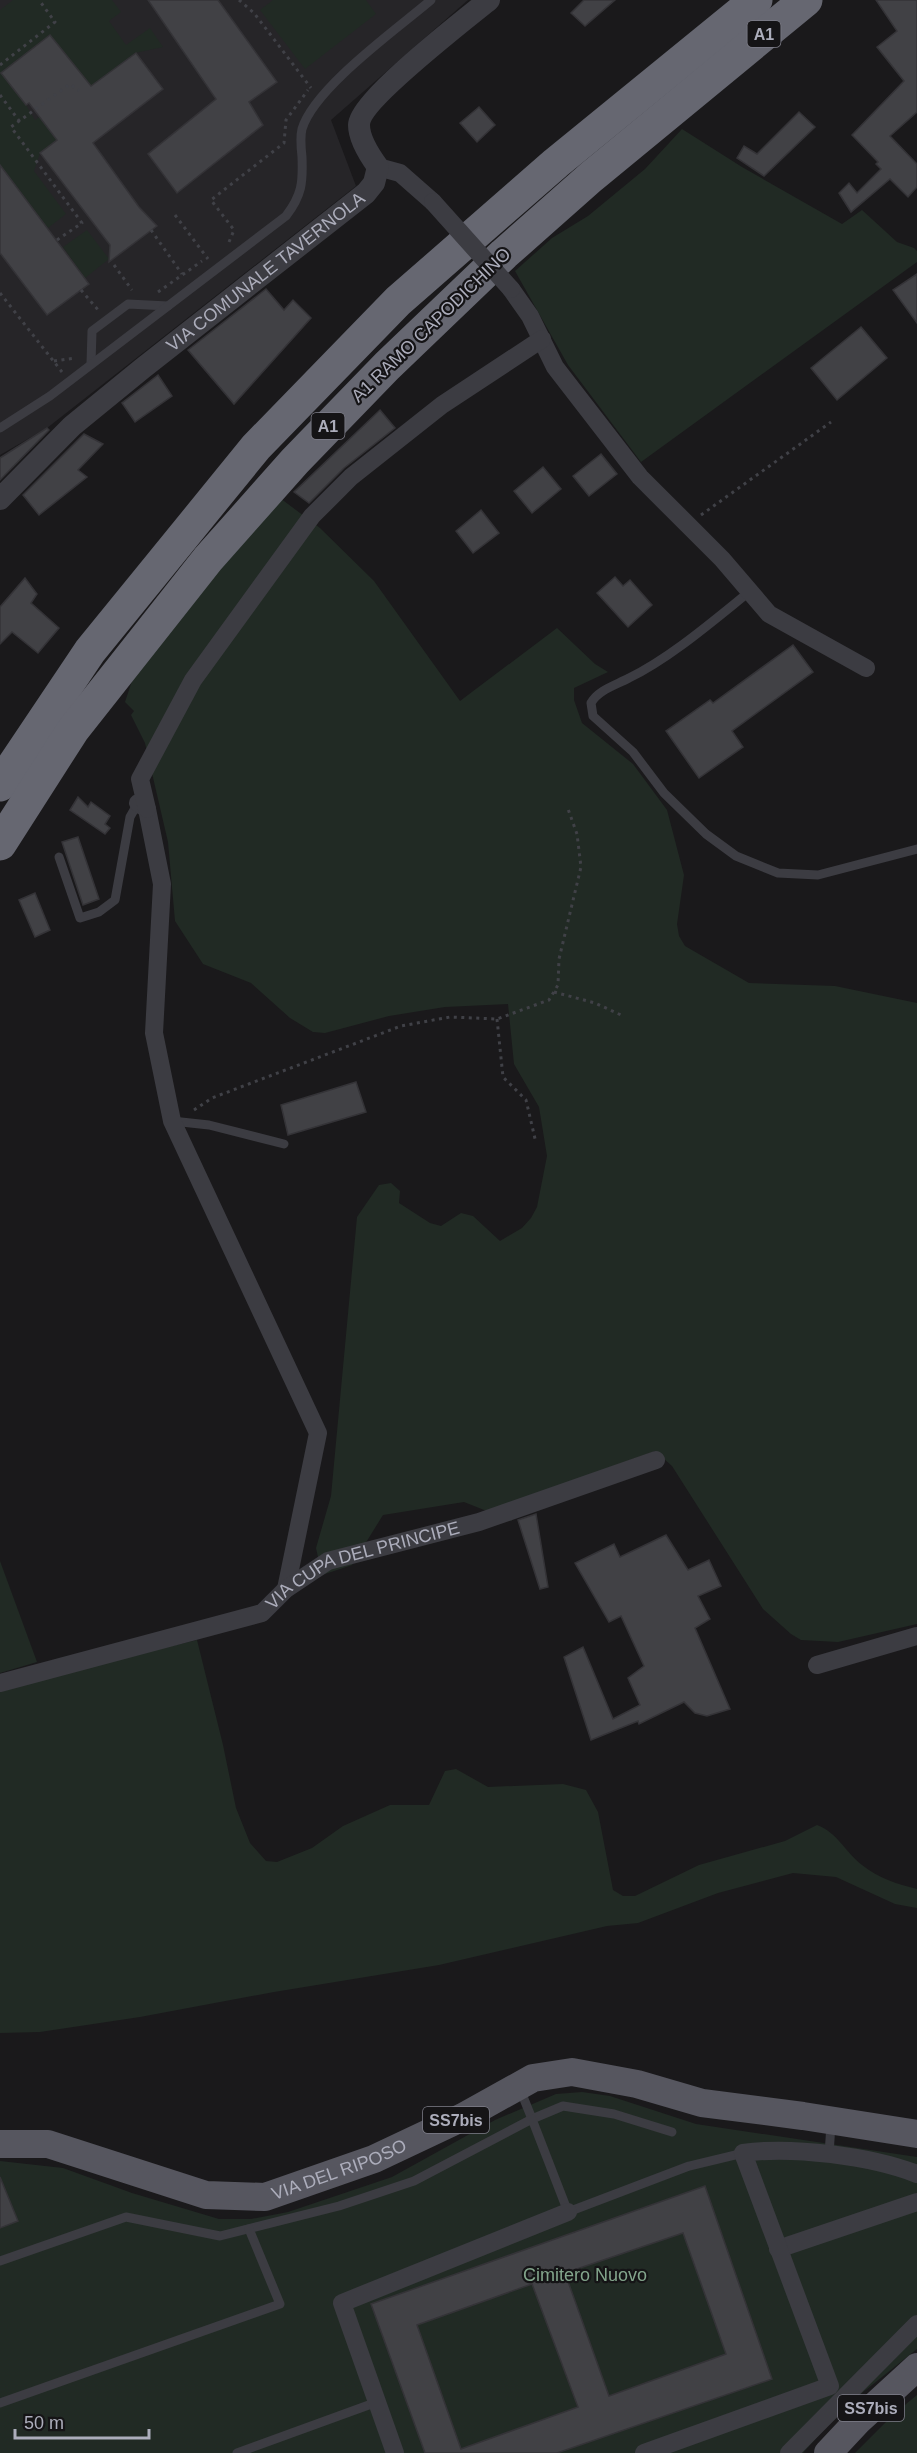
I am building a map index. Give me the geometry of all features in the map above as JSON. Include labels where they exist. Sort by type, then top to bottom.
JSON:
[{"type":"highway","points":[[707,41],[751,0]]},
{"type":"highway","name":"A1 RAMO CAPODICHINO","points":[[0,785],[90,651],[256,447],[398,301],[556,163],[756,0]]},
{"type":"highway","name":"A1 RAMO CAPODICHINO","points":[[0,844],[73,730],[208,558],[295,461],[387,366],[504,254],[591,177],[806,0]]},
{"type":"main road","name":"VIA DEL RIPOSO","points":[[0,2145],[48,2144],[207,2195],[265,2197],[374,2159],[463,2117],[533,2078],[572,2072],[637,2084],[702,2103],[917,2134]]},
{"type":"main road","name":"SS7bis","points":[[828,2453],[858,2421],[917,2367]]},
{"type":"street","points":[[489,0],[402,73],[364,110],[359,124],[362,139],[378,167],[400,173],[433,202],[511,289],[530,316],[555,367],[640,477],[722,559],[769,614],[866,668]]},
{"type":"street","name":"VIA COMUNALE TAVERNOLA","points":[[0,499],[72,426],[366,194],[374,183],[378,167]]},
{"type":"street","points":[[286,1589],[318,1433],[172,1121],[154,1033],[162,884],[142,806],[140,779],[193,680],[312,516],[351,477],[433,412],[542,339]]},
{"type":"street","name":"VIA CUPA DEL PRINCIPE","points":[[0,1683],[262,1614],[286,1589],[328,1561],[480,1522],[656,1460]]},
{"type":"street","points":[[817,1665],[917,1636]]},
{"type":"street","points":[[644,2453],[830,2386],[743,2153],[786,2150],[829,2155],[898,2166],[917,2174]]},
{"type":"street","points":[[778,2249],[917,2202]]},
{"type":"street","points":[[394,2453],[342,2302],[568,2212]]},
{"type":"street","points":[[789,2453],[917,2324]]},
{"type":"lane","points":[[0,428],[69,381],[286,216],[295,204],[302,188],[302,130],[311,109],[327,89],[428,1]]},
{"type":"lane","points":[[91,364],[92,332],[128,304],[168,306]]},
{"type":"lane","points":[[749,592],[706,627],[637,675],[599,694],[591,703],[592,716],[633,752],[664,793],[706,834],[736,856],[778,873],[818,875],[917,849]]},
{"type":"lane","points":[[59,857],[80,918],[99,912],[115,900],[130,817],[142,806]]},
{"type":"lane","points":[[172,1121],[209,1125],[284,1144]]},
{"type":"lane","points":[[519,2086],[568,2212],[689,2166],[743,2153]]},
{"type":"lane","points":[[0,2261],[126,2217],[220,2236],[339,2206],[414,2181],[532,2119],[564,2106],[614,2114],[672,2132]]},
{"type":"lane","points":[[829,2155],[831,2121]]},
{"type":"lane","points":[[0,2403],[280,2304],[249,2229]]},
{"type":"lane","points":[[237,2453],[377,2402]]},
{"type":"path","points":[[0,65],[55,22],[39,0]]},
{"type":"path","points":[[239,0],[254,13],[320,99]]},
{"type":"path","points":[[57,240],[82,223],[11,127],[70,84],[79,91]]},
{"type":"path","points":[[221,248],[229,242],[234,230],[211,200],[284,143],[286,120],[310,87]]},
{"type":"path","points":[[0,95],[20,122]]},
{"type":"path","points":[[175,215],[216,270]]},
{"type":"path","points":[[151,230],[192,288]]},
{"type":"path","points":[[182,275],[214,253]]},
{"type":"path","points":[[114,265],[132,290]]},
{"type":"path","points":[[81,290],[99,311]]},
{"type":"path","points":[[0,293],[69,381]]},
{"type":"path","points":[[686,523],[757,477],[831,422]]},
{"type":"path","points":[[172,1121],[212,1098],[401,1026],[450,1017],[497,1019],[549,1000],[558,985],[559,959],[581,867],[577,834],[568,809]]},
{"type":"path","points":[[554,992],[595,1003],[621,1015]]},
{"type":"path","points":[[497,1019],[503,1077],[526,1100],[536,1143]]},
{"type":"shaded area","points":[[0,0],[468,0],[331,120],[356,186],[47,428],[0,455]]},
{"type":"green space","points":[[13,0],[112,0],[121,12],[109,21],[126,45],[150,28],[163,47],[135,53],[87,89],[75,66],[50,35],[2,73],[35,120],[57,104],[57,140],[40,153],[34,171],[66,214],[48,228],[0,165],[0,10]]},
{"type":"green space","points":[[273,0],[366,0],[376,14],[305,69],[260,10]]},
{"type":"green space","points":[[682,129],[742,167],[842,224],[862,210],[897,242],[914,248],[917,251],[917,262],[641,462],[568,365],[515,271],[552,238],[588,216],[645,169]]},
{"type":"green space","points":[[87,230],[109,259],[85,278],[63,247]]},
{"type":"green space","points":[[280,498],[320,528],[374,581],[460,701],[557,628],[595,664],[608,672],[574,688],[574,700],[582,723],[633,764],[667,810],[684,875],[677,924],[679,936],[685,946],[749,983],[835,986],[917,1003],[917,1624],[838,1642],[801,1640],[791,1634],[763,1609],[672,1466],[655,1451],[508,1504],[512,1521],[464,1502],[383,1515],[352,1565],[322,1575],[316,1548],[331,1496],[357,1217],[379,1185],[391,1183],[400,1191],[399,1203],[430,1223],[441,1226],[461,1213],[473,1216],[500,1241],[522,1228],[531,1218],[537,1207],[547,1156],[539,1107],[514,1064],[508,1004],[445,1007],[389,1016],[325,1033],[313,1032],[290,1018],[251,983],[203,964],[175,921],[168,842],[145,743],[131,715],[134,711],[125,702],[138,663]]},
{"type":"green space","points":[[0,1561],[37,1662],[0,1673]]},
{"type":"green space","points":[[197,1640],[236,1808],[250,1843],[266,1861],[277,1862],[312,1848],[343,1826],[390,1805],[429,1805],[445,1771],[456,1769],[488,1787],[563,1784],[586,1790],[598,1812],[613,1890],[623,1896],[635,1896],[699,1865],[785,1841],[817,1825],[836,1837],[868,1870],[888,1880],[917,1889],[917,1908],[895,1904],[836,1877],[793,1873],[718,1893],[638,1923],[607,1926],[439,1965],[140,2017],[40,2032],[0,2033],[0,1687]]},
{"type":"green space","name":"Cimitero Nuovo","points":[[582,2092],[610,2096],[696,2124],[917,2157],[917,2349],[842,2409],[803,2453],[0,2453],[0,2161],[63,2168],[132,2193],[219,2219],[251,2219],[288,2212],[392,2177],[495,2120],[556,2094]]},
{"type":"green space","points":[[917,2395],[917,2453],[855,2453],[894,2414]]},
{"type":"building","points":[[148,0],[218,0],[277,82],[249,102],[263,125],[177,193],[148,154],[216,99]]},
{"type":"building","points":[[584,0],[615,0],[585,26],[571,13]]},
{"type":"building","points":[[876,0],[917,0],[917,112],[890,136],[917,164],[917,187],[908,197],[890,179],[851,212],[839,193],[849,183],[857,193],[881,169],[876,164],[878,162],[852,135],[904,81],[877,47],[897,31]]},
{"type":"building","points":[[50,35],[91,86],[136,53],[163,89],[93,143],[139,207],[157,226],[109,262],[110,245],[40,153],[57,140],[29,103],[26,105],[1,73]]},
{"type":"building","points":[[479,107],[495,125],[477,142],[460,123]]},
{"type":"building","points":[[799,112],[815,127],[764,176],[737,158],[744,146],[757,154]]},
{"type":"building","points":[[0,165],[89,284],[47,315],[0,253]]},
{"type":"building","points":[[917,274],[917,323],[893,290]]},
{"type":"building","points":[[266,289],[284,310],[293,300],[311,318],[234,404],[188,350]]},
{"type":"building","points":[[861,327],[887,358],[837,400],[811,368]]},
{"type":"building","points":[[158,375],[172,396],[135,422],[122,403]]},
{"type":"building","points":[[380,410],[395,428],[344,468],[309,503],[294,492]]},
{"type":"building","points":[[47,428],[49,430],[0,480],[0,458]]},
{"type":"building","points":[[84,434],[103,444],[78,470],[87,477],[39,515],[23,495]]},
{"type":"building","points":[[601,454],[617,474],[589,496],[573,476]]},
{"type":"building","points":[[543,467],[561,489],[532,513],[514,491]]},
{"type":"building","points":[[481,510],[499,533],[473,553],[456,531]]},
{"type":"building","points":[[615,577],[623,586],[630,580],[652,605],[628,627],[597,593]]},
{"type":"building","points":[[25,578],[37,594],[31,603],[59,628],[38,653],[12,632],[0,644],[0,607]]},
{"type":"building","points":[[793,645],[813,672],[732,731],[743,747],[699,778],[666,731],[710,700],[713,703]]},
{"type":"building","points":[[78,797],[88,807],[91,802],[110,816],[105,824],[110,828],[105,834],[70,810]]},
{"type":"building","points":[[78,837],[99,899],[83,905],[62,842]]},
{"type":"building","points":[[35,893],[50,930],[35,937],[19,900]]},
{"type":"building","points":[[356,1082],[366,1112],[288,1135],[281,1105]]},
{"type":"building","points":[[536,1514],[548,1587],[540,1589],[518,1520]]},
{"type":"building","points":[[666,1535],[688,1570],[709,1560],[721,1586],[698,1596],[710,1619],[695,1628],[730,1709],[707,1716],[695,1713],[684,1702],[639,1724],[638,1721],[591,1740],[564,1657],[583,1647],[613,1719],[640,1705],[628,1678],[644,1666],[621,1616],[609,1622],[575,1563],[614,1544],[620,1557]]},
{"type":"building","points":[[0,2177],[18,2221],[0,2228]]},
{"type":"building","points":[[705,2186],[772,2379],[557,2453],[425,2453],[371,2304]],"holes":[[[683,2233],[726,2354],[609,2396],[565,2273]],[[532,2284],[578,2407],[461,2449],[417,2325]]]}]
